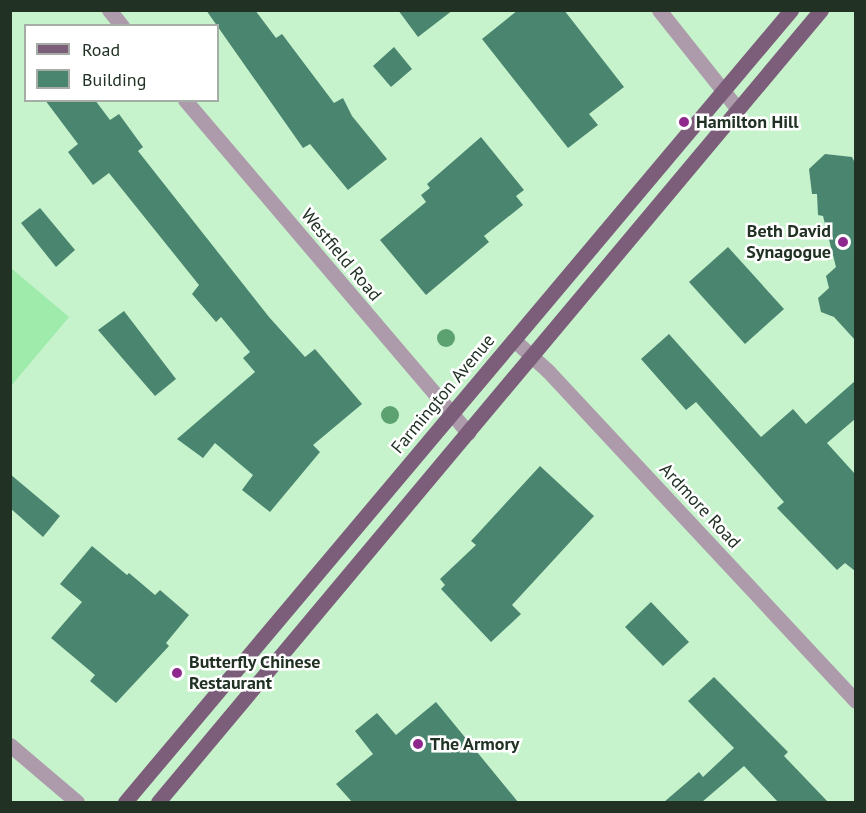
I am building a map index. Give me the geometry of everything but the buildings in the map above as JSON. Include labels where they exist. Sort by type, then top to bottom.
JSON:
[{"type":"main road","name":"Farmington Avenue","points":[[125,802],[791,10]]},
{"type":"main road","points":[[158,802],[534,357],[737,108],[821,10]]},
{"type":"street","points":[[109,10],[120,24]]},
{"type":"street","points":[[659,10],[737,108]]},
{"type":"street","name":"Westfield Road","points":[[187,102],[468,433]]},
{"type":"street","name":"Ardmore Road","points":[[514,340],[534,357],[855,701]]},
{"type":"street","points":[[10,745],[77,802]]},
{"type":"green space","points":[[11,268],[69,317],[11,386]]},
{"type":"place","name":"Hamilton Hill","points":[[684,122]]},
{"type":"place","name":"Beth David Synagogue","points":[[843,242]]},
{"type":"place","name":"Butterfly Chinese Restaurant","points":[[177,673]]},
{"type":"place","name":"The Armory","points":[[418,744]]}]
